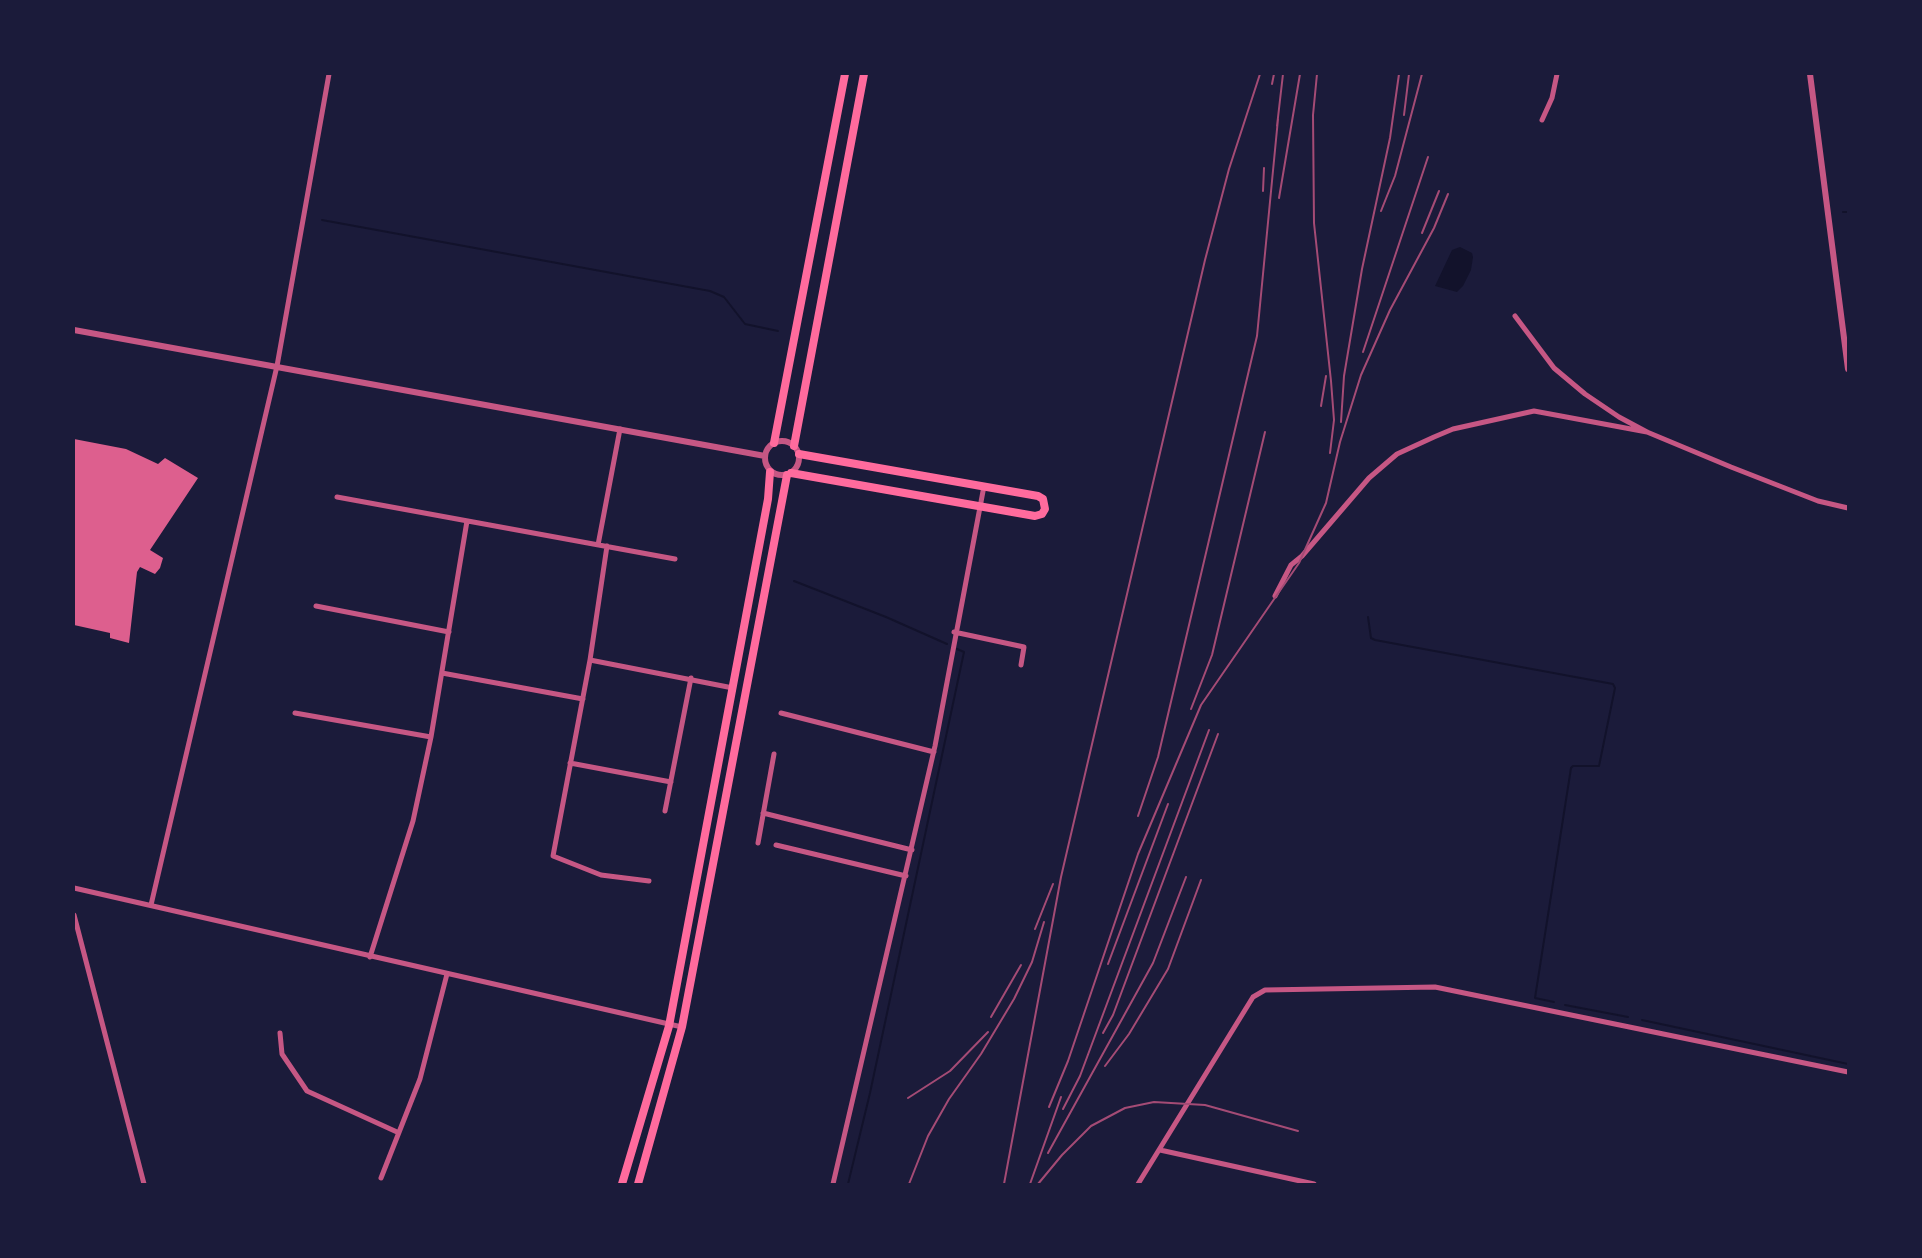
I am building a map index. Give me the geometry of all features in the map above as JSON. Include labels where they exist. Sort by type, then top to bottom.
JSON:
[{"type":"main road","points":[[774,443],[845,74]]},
{"type":"main road","points":[[794,446],[864,74]]},
{"type":"main road","points":[[638,1185],[682,1027],[789,474],[1035,516],[1041,514],[1045,508],[1043,499],[1038,496],[799,454]]},
{"type":"main road","points":[[622,1185],[669,1026],[733,688],[770,472]]},
{"type":"street","points":[[151,905],[277,366],[329,74]]},
{"type":"street","points":[[1542,120],[1552,98],[1557,74]]},
{"type":"street","points":[[1810,74],[1848,369]]},
{"type":"street","points":[[1515,316],[1542,355],[1563,376],[1605,407],[1647,432],[1818,501],[1848,508]]},
{"type":"street","points":[[74,330],[765,456]]},
{"type":"street","points":[[1275,596],[1291,565],[1302,556],[1369,478],[1390,459],[1418,444],[1453,429],[1534,411],[1647,432]]},
{"type":"street","points":[[598,545],[620,429]]},
{"type":"street","points":[[786,442],[794,446],[799,454],[799,463],[789,474],[770,472],[765,456],[774,443],[786,442]]},
{"type":"street","points":[[833,1185],[934,752],[954,632],[984,486]]},
{"type":"street","points":[[337,497],[675,559]]},
{"type":"street","points":[[370,957],[405,853],[431,737],[467,521]]},
{"type":"street","points":[[607,546],[590,660],[553,856],[601,875],[649,881]]},
{"type":"street","points":[[316,606],[449,632]]},
{"type":"street","points":[[954,632],[1024,647],[1021,665]]},
{"type":"street","points":[[590,660],[733,688]]},
{"type":"street","points":[[442,673],[583,699]]},
{"type":"street","points":[[665,811],[691,678]]},
{"type":"street","points":[[295,713],[431,737]]},
{"type":"street","points":[[781,713],[934,752]]},
{"type":"street","points":[[758,843],[774,754]]},
{"type":"street","points":[[570,763],[671,782]]},
{"type":"street","points":[[763,813],[912,850]]},
{"type":"street","points":[[777,845],[906,876]]},
{"type":"street","points":[[74,888],[669,1026],[682,1027]]},
{"type":"street","points":[[74,915],[144,1185]]},
{"type":"street","points":[[381,1178],[397,1132],[420,1079],[447,974]]},
{"type":"street","points":[[1138,1185],[1253,997],[1264,990],[1435,987],[1848,1072]]},
{"type":"street","points":[[280,1033],[282,1054],[307,1091],[397,1132]]},
{"type":"street","points":[[1160,1150],[1314,1185]]},
{"type":"shaded area","points":[[1460,247],[1472,253],[1473,257],[1471,270],[1463,286],[1457,292],[1435,286],[1452,250]]},
{"type":"building","points":[[74,439],[126,449],[158,464],[165,458],[198,478],[150,550],[163,558],[160,568],[155,574],[140,567],[137,572],[129,643],[110,638],[110,633],[74,625]]},
{"type":"waterway","points":[[1843,212],[1848,212]]},
{"type":"waterway","points":[[322,220],[710,291],[724,297],[745,324],[778,331]]},
{"type":"waterway","points":[[794,581],[947,644]]},
{"type":"waterway","points":[[1368,617],[1371,638],[1375,640],[1613,684],[1615,688],[1599,766],[1573,766],[1571,768],[1535,998],[1554,1002]]},
{"type":"waterway","points":[[848,1184],[870,1093],[964,652],[957,649]]},
{"type":"waterway","points":[[1565,1005],[1628,1017]]},
{"type":"waterway","points":[[1642,1020],[1848,1064]]},
{"type":"railway","points":[[1004,1184],[1061,877],[1205,260],[1229,169],[1260,74]]},
{"type":"railway","points":[[1272,84],[1274,74]]},
{"type":"railway","points":[[1277,126],[1283,74]]},
{"type":"railway","points":[[1279,198],[1300,74]]},
{"type":"railway","points":[[1317,74],[1313,115],[1314,223],[1334,420],[1330,453]]},
{"type":"railway","points":[[1341,422],[1344,376],[1362,269],[1390,138],[1399,74]]},
{"type":"railway","points":[[1404,115],[1409,74]]},
{"type":"railway","points":[[1381,211],[1395,176],[1422,74]]},
{"type":"railway","points":[[1138,816],[1158,757],[1257,336],[1278,119]]},
{"type":"railway","points":[[1363,352],[1428,157]]},
{"type":"railway","points":[[1263,191],[1264,168]]},
{"type":"railway","points":[[1422,233],[1439,191]]},
{"type":"railway","points":[[1049,1107],[1068,1061],[1138,854],[1201,705],[1299,563],[1326,503],[1340,442],[1361,375],[1390,310],[1434,228],[1448,194]]},
{"type":"railway","points":[[1321,406],[1326,376]]},
{"type":"railway","points":[[1191,709],[1212,655],[1265,432]]},
{"type":"railway","points":[[1063,1109],[1080,1076],[1209,730]]},
{"type":"railway","points":[[1103,1033],[1113,1015],[1218,734]]},
{"type":"railway","points":[[1108,964],[1168,804]]},
{"type":"railway","points":[[1048,1153],[1153,963],[1186,877]]},
{"type":"railway","points":[[1105,1066],[1129,1034],[1168,969],[1201,880]]},
{"type":"railway","points":[[1035,929],[1053,884]]},
{"type":"railway","points":[[909,1184],[928,1136],[949,1099],[981,1054],[1014,999],[1032,962],[1044,922]]},
{"type":"railway","points":[[991,1017],[1021,965]]},
{"type":"railway","points":[[908,1098],[950,1071],[988,1032]]},
{"type":"railway","points":[[1030,1184],[1061,1097]]},
{"type":"railway","points":[[1038,1184],[1062,1155],[1091,1126],[1125,1108],[1154,1102],[1205,1105],[1298,1131]]}]
